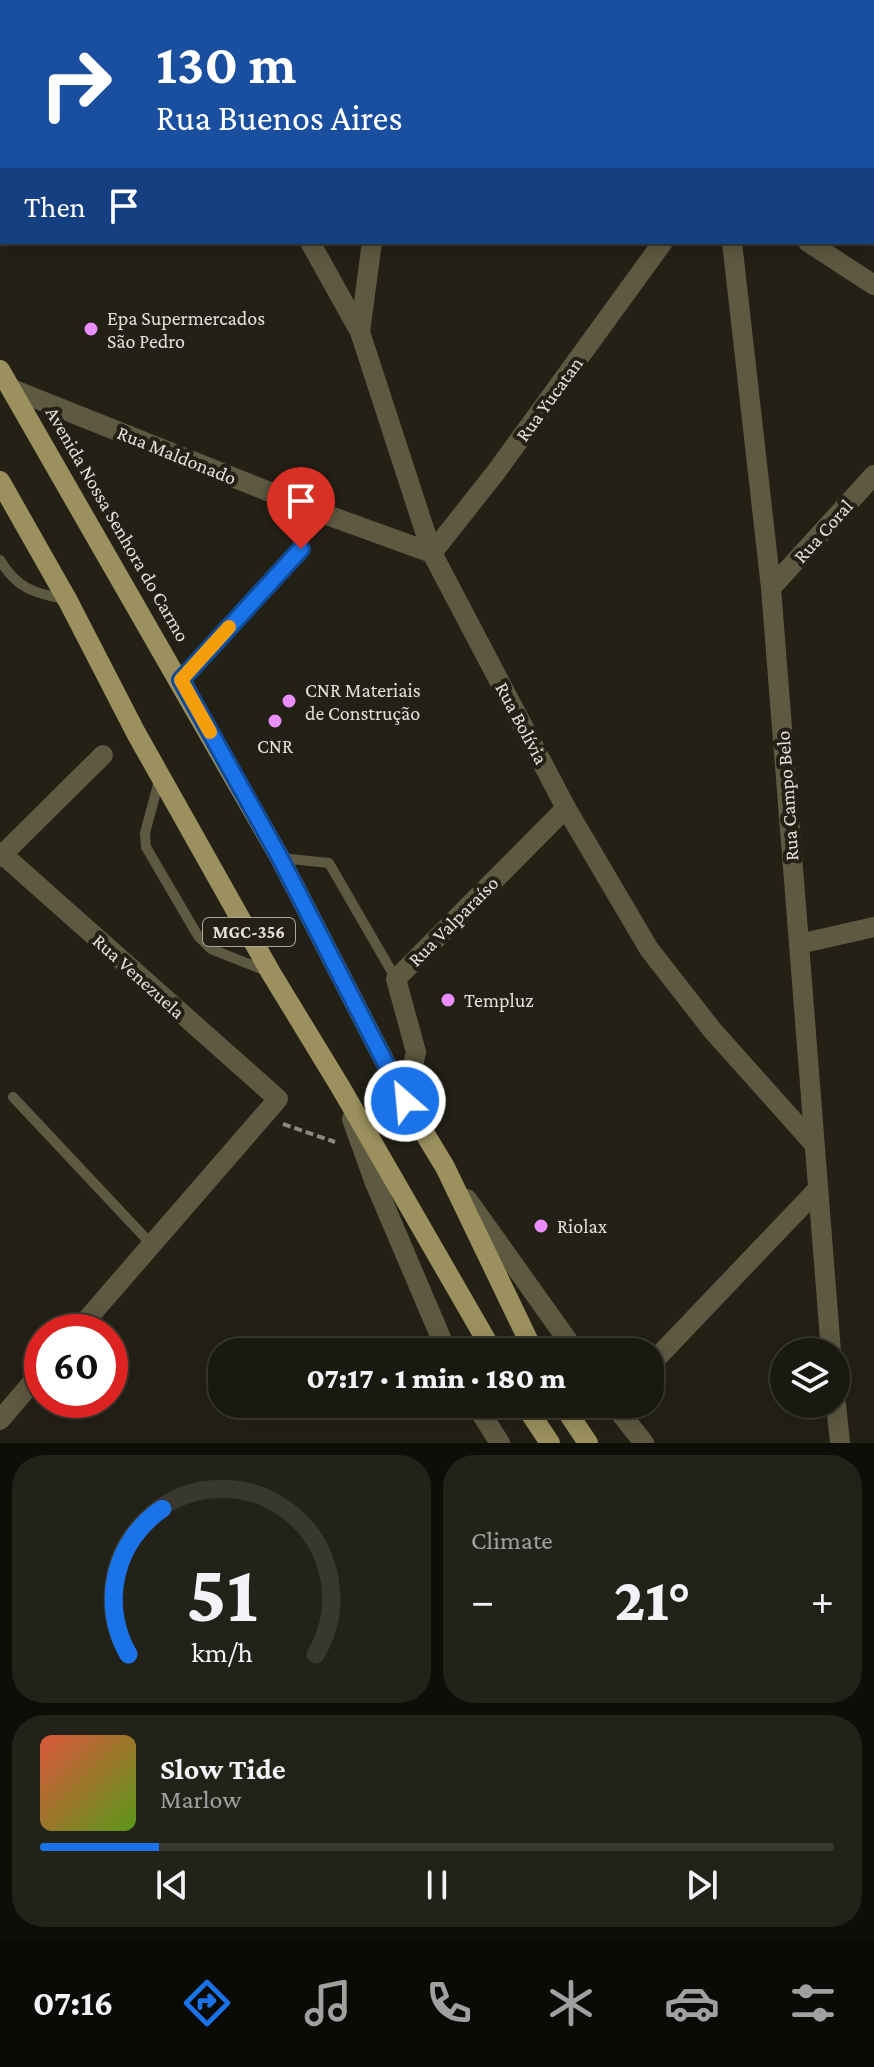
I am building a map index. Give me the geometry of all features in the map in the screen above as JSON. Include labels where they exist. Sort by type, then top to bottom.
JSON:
[{"type":"main road","name":"Avenida Nossa Senhora do Carmo","points":[[0,370],[181,680],[280,858],[405,1101],[445,1167],[527,1338]]},
{"type":"main road","name":"MGC-356","points":[[1,484],[271,973],[485,1338]]},
{"type":"main road","points":[[533,1418],[550,1443]]},
{"type":"main road","points":[[571,1418],[588,1443]]},
{"type":"street","points":[[311,244],[360,332]]},
{"type":"street","name":"Rua Bolívia","points":[[372,244],[360,332],[432,553],[566,808],[649,949],[713,1031],[814,1144]]},
{"type":"street","name":"Rua Yucatan","points":[[432,553],[496,472],[662,244]]},
{"type":"street","name":"Rua Campo Belo","points":[[732,244],[771,588],[830,1338]]},
{"type":"street","points":[[811,244],[874,285]]},
{"type":"street","name":"Rua Maldonado","points":[[12,389],[330,516],[432,553]]},
{"type":"street","name":"Rua Coral","points":[[771,588],[874,475]]},
{"type":"street","points":[[1,854],[103,755]]},
{"type":"street","name":"Rua Valparaíso","points":[[405,1101],[416,1052],[396,979],[566,808]]},
{"type":"street","name":"Rua Venezuela","points":[[1,854],[278,1099],[263,1117]]},
{"type":"street","points":[[799,944],[874,927]]},
{"type":"street","name":"MGC-356","points":[[341,1088],[441,1338]]},
{"type":"street","points":[[92,1314],[263,1117]]},
{"type":"street","name":"Avenida Nossa Senhora do Carmo","points":[[445,1167],[566,1338]]},
{"type":"street","points":[[664,1350],[817,1190]]},
{"type":"street","points":[[0,1420],[24,1392]]},
{"type":"street","points":[[484,1418],[500,1443]]},
{"type":"street","points":[[624,1418],[644,1443]]},
{"type":"street","points":[[837,1418],[839,1441]]},
{"type":"lane","points":[[181,680],[301,549]]},
{"type":"lane","points":[[0,560],[9,576],[30,592],[68,601]]},
{"type":"lane","points":[[160,775],[145,833],[146,847],[198,936],[211,949],[271,973]]},
{"type":"lane","points":[[280,858],[329,863],[396,979]]},
{"type":"lane","points":[[13,1097],[152,1245]]},
{"type":"path","points":[[263,1117],[364,1151]]},
{"type":"slow traffic","points":[[210,732],[181,680],[229,627]]},
{"type":"place","name":"Epa Supermercados São Pedro","points":[[91,329]]},
{"type":"place","name":"CNR Materiais de Construção","points":[[289,701]]},
{"type":"place","name":"CNR","points":[[275,721]]},
{"type":"place","name":"Templuz","points":[[448,1000]]},
{"type":"place","name":"Riolax","points":[[541,1226]]},
{"type":"route","points":[[301,549],[181,680],[280,858],[405,1101]]}]
